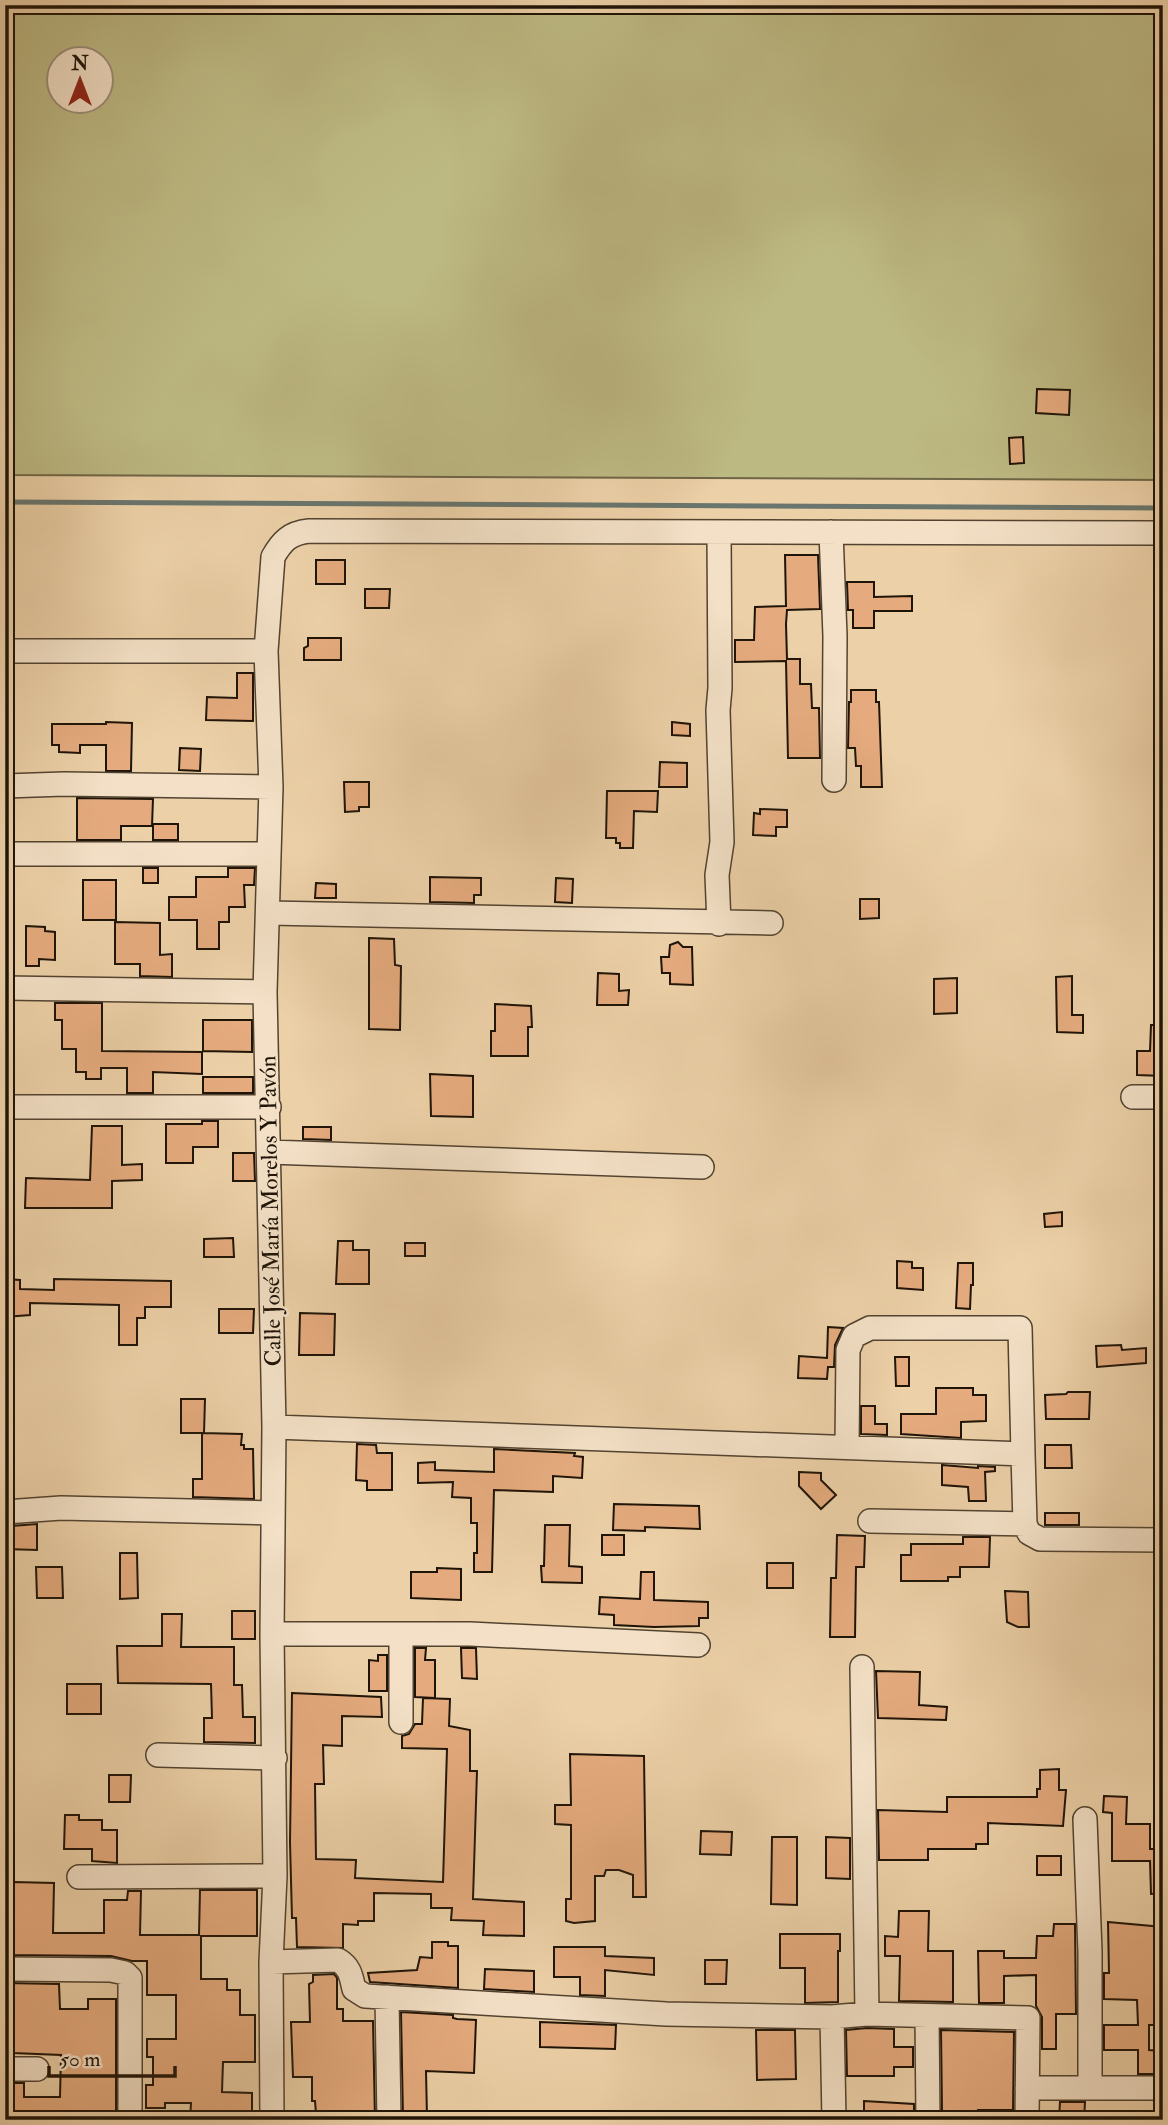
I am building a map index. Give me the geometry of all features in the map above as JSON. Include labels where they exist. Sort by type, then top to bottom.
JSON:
[{"type":"street","name":"Calle José María Morelos Y Pavón","points":[[272,2120],[271,1962],[275,1876],[272,1634],[274,1427],[265,992],[271,787],[267,651],[273,557],[289,536],[309,531],[719,534]]},
{"type":"street","points":[[831,532],[835,636],[834,780]]},
{"type":"street","points":[[719,924],[717,875],[722,842],[718,710],[719,534],[1163,533]]},
{"type":"street","points":[[5,651],[267,651]]},
{"type":"street","points":[[5,786],[64,784],[271,787]]},
{"type":"street","points":[[5,854],[269,854]]},
{"type":"street","points":[[269,913],[771,923]]},
{"type":"street","points":[[5,988],[265,992]]},
{"type":"street","points":[[1133,1097],[1163,1097]]},
{"type":"street","points":[[5,1107],[269,1107]]},
{"type":"street","points":[[269,1152],[702,1167]]},
{"type":"street","points":[[847,1447],[848,1350],[854,1336],[870,1328],[1020,1328],[1025,1524],[1029,1533],[1040,1539],[1163,1540]]},
{"type":"street","points":[[274,1427],[1023,1454]]},
{"type":"street","points":[[5,1512],[61,1508],[272,1513]]},
{"type":"street","points":[[870,1521],[1025,1524]]},
{"type":"street","points":[[272,1634],[470,1634],[698,1645]]},
{"type":"street","points":[[401,1634],[401,1722]]},
{"type":"street","points":[[862,1667],[867,2014]]},
{"type":"street","points":[[158,1755],[275,1758]]},
{"type":"street","points":[[1085,1819],[1090,1952],[1090,2086]]},
{"type":"street","points":[[79,1877],[275,1876]]},
{"type":"street","points":[[271,1962],[338,1960],[349,1971],[354,1989],[365,1996],[666,2014],[832,2017],[867,2014],[1028,2018],[1027,2120]]},
{"type":"street","points":[[5,1969],[111,1970],[125,1973],[131,1982],[130,2120]]},
{"type":"street","points":[[387,1997],[388,2120]]},
{"type":"street","points":[[928,2016],[928,2120]]},
{"type":"street","points":[[832,2017],[834,2120]]},
{"type":"street","points":[[5,2069],[37,2069]]},
{"type":"street","points":[[1027,2088],[1163,2088]]},
{"type":"shaded area","points":[[5,5],[1163,5],[1163,480],[5,475]]},
{"type":"building","points":[[1037,389],[1070,390],[1069,415],[1036,413]]},
{"type":"building","points":[[1023,437],[1024,463],[1010,464],[1009,438]]},
{"type":"building","points":[[785,555],[818,555],[820,609],[787,610],[786,624],[787,659],[800,659],[800,684],[811,684],[812,708],[819,708],[820,758],[788,758],[786,661],[735,662],[735,640],[754,640],[755,607],[786,606]]},
{"type":"building","points":[[316,560],[345,560],[345,584],[316,584]]},
{"type":"building","points":[[847,582],[874,582],[874,597],[912,596],[912,611],[874,611],[874,628],[853,628],[853,610],[848,610]]},
{"type":"building","points":[[365,589],[390,589],[389,608],[365,608]]},
{"type":"building","points":[[308,638],[341,638],[341,660],[304,660],[304,648],[308,646]]},
{"type":"building","points":[[237,673],[253,673],[253,721],[206,720],[207,697],[237,698]]},
{"type":"building","points":[[851,690],[876,690],[876,702],[879,702],[882,787],[861,787],[861,766],[856,766],[855,748],[848,748]]},
{"type":"building","points":[[672,722],[690,724],[690,736],[672,735]]},
{"type":"building","points":[[132,723],[131,771],[106,771],[106,745],[80,745],[80,753],[59,752],[59,745],[52,745],[52,724]]},
{"type":"building","points":[[180,748],[201,749],[200,771],[179,770]]},
{"type":"building","points":[[660,762],[687,763],[687,787],[659,787]]},
{"type":"building","points":[[344,782],[369,782],[369,807],[345,812]]},
{"type":"building","points":[[607,791],[658,791],[657,812],[634,811],[633,848],[620,848],[616,838],[606,838]]},
{"type":"building","points":[[77,798],[153,799],[152,826],[121,826],[121,840],[77,840]]},
{"type":"building","points":[[760,809],[787,810],[787,827],[776,827],[776,836],[753,835],[754,813],[760,814]]},
{"type":"building","points":[[153,824],[178,824],[178,840],[153,840]]},
{"type":"building","points":[[143,868],[158,868],[158,883],[143,883]]},
{"type":"building","points":[[228,868],[255,868],[254,885],[244,885],[245,907],[229,907],[229,922],[219,922],[219,949],[197,949],[197,920],[169,920],[169,897],[196,897],[196,877],[228,877]]},
{"type":"building","points":[[430,877],[481,878],[481,895],[474,895],[474,903],[430,902]]},
{"type":"building","points":[[556,878],[573,879],[572,903],[555,902]]},
{"type":"building","points":[[83,880],[116,880],[116,920],[83,920]]},
{"type":"building","points":[[316,883],[336,884],[336,898],[315,898]]},
{"type":"building","points":[[860,899],[879,899],[879,918],[860,919]]},
{"type":"building","points":[[115,922],[160,923],[160,955],[172,954],[172,977],[140,976],[140,964],[115,964]]},
{"type":"building","points":[[26,926],[45,927],[45,931],[55,932],[55,960],[39,959],[39,966],[26,966]]},
{"type":"building","points":[[369,938],[394,939],[395,965],[401,966],[400,1030],[369,1029]]},
{"type":"building","points":[[678,942],[683,947],[692,947],[693,985],[670,984],[670,973],[662,973],[661,957],[669,957],[670,945]]},
{"type":"building","points":[[598,973],[619,974],[619,991],[629,990],[628,1005],[597,1005]]},
{"type":"building","points":[[1072,976],[1072,1015],[1083,1015],[1083,1033],[1057,1032],[1056,977]]},
{"type":"building","points":[[957,978],[957,1013],[934,1014],[934,979]]},
{"type":"building","points":[[55,1003],[102,1003],[102,1051],[202,1052],[202,1074],[153,1072],[153,1093],[127,1093],[127,1068],[101,1068],[101,1079],[86,1079],[86,1072],[76,1072],[76,1049],[62,1049],[62,1020],[55,1020]]},
{"type":"building","points":[[495,1004],[531,1006],[532,1027],[528,1027],[528,1056],[491,1056]]},
{"type":"building","points":[[203,1020],[252,1020],[252,1052],[203,1051]]},
{"type":"building","points":[[1151,1025],[1163,1025],[1163,1076],[1137,1075],[1137,1051],[1150,1051]]},
{"type":"building","points":[[430,1074],[473,1076],[473,1117],[431,1116]]},
{"type":"building","points":[[203,1077],[253,1077],[253,1093],[203,1093]]},
{"type":"building","points":[[202,1121],[218,1121],[218,1147],[193,1147],[193,1163],[166,1163],[166,1124],[202,1124]]},
{"type":"building","points":[[92,1126],[122,1126],[122,1165],[142,1164],[142,1180],[112,1181],[112,1208],[25,1208],[26,1178],[90,1180]]},
{"type":"building","points":[[303,1127],[331,1127],[331,1140],[303,1139]]},
{"type":"building","points":[[233,1153],[254,1153],[255,1181],[233,1181]]},
{"type":"building","points":[[1062,1212],[1062,1226],[1045,1227],[1044,1214]]},
{"type":"building","points":[[233,1238],[234,1257],[204,1257],[204,1239]]},
{"type":"building","points":[[338,1241],[353,1241],[353,1250],[369,1250],[369,1284],[336,1284]]},
{"type":"building","points":[[405,1243],[425,1243],[425,1256],[405,1256]]},
{"type":"building","points":[[897,1261],[912,1262],[912,1268],[923,1268],[923,1290],[897,1288]]},
{"type":"building","points":[[958,1263],[973,1263],[970,1309],[956,1308]]},
{"type":"building","points":[[5,1279],[20,1280],[20,1289],[54,1290],[54,1279],[171,1281],[171,1307],[145,1307],[145,1318],[137,1318],[137,1345],[119,1345],[119,1305],[30,1303],[30,1315],[5,1317]]},
{"type":"building","points":[[219,1309],[254,1309],[253,1333],[219,1333]]},
{"type":"building","points":[[300,1313],[335,1314],[334,1355],[299,1355]]},
{"type":"building","points":[[828,1327],[843,1328],[835,1345],[834,1367],[828,1367],[827,1379],[798,1378],[799,1356],[827,1358]]},
{"type":"building","points":[[1121,1345],[1122,1350],[1146,1348],[1146,1363],[1097,1367],[1096,1346]]},
{"type":"building","points":[[895,1357],[909,1357],[909,1386],[896,1386]]},
{"type":"building","points":[[936,1388],[973,1388],[973,1395],[986,1395],[986,1421],[961,1422],[961,1438],[901,1434],[901,1414],[936,1414]]},
{"type":"building","points":[[1090,1392],[1089,1419],[1046,1419],[1045,1395]]},
{"type":"building","points":[[181,1399],[205,1399],[204,1433],[181,1433]]},
{"type":"building","points":[[861,1406],[875,1406],[875,1424],[887,1424],[887,1435],[861,1434]]},
{"type":"building","points":[[202,1433],[242,1434],[241,1445],[244,1445],[244,1449],[253,1449],[254,1499],[193,1497],[193,1479],[202,1479]]},
{"type":"building","points":[[357,1444],[376,1445],[377,1453],[392,1453],[392,1490],[367,1490],[367,1481],[356,1480]]},
{"type":"building","points":[[1045,1445],[1071,1445],[1072,1468],[1045,1468]]},
{"type":"building","points":[[494,1449],[575,1453],[574,1456],[583,1457],[582,1478],[553,1476],[553,1492],[494,1490],[492,1572],[474,1572],[477,1523],[471,1523],[471,1498],[452,1497],[453,1482],[418,1483],[418,1463],[435,1462],[435,1470],[494,1472]]},
{"type":"building","points":[[942,1465],[995,1467],[995,1471],[985,1472],[986,1501],[969,1501],[968,1487],[942,1485]]},
{"type":"building","points":[[799,1472],[821,1473],[821,1480],[836,1495],[821,1509],[799,1486]]},
{"type":"building","points":[[614,1504],[699,1506],[700,1529],[645,1527],[645,1531],[613,1530]]},
{"type":"building","points":[[1045,1513],[1079,1513],[1079,1525],[1045,1525]]},
{"type":"building","points":[[37,1524],[37,1550],[5,1549],[5,1530],[11,1530],[11,1526]]},
{"type":"building","points":[[545,1525],[570,1525],[569,1566],[582,1567],[582,1583],[542,1582]]},
{"type":"building","points":[[602,1535],[624,1535],[624,1555],[602,1555]]},
{"type":"building","points":[[837,1535],[865,1536],[864,1567],[856,1567],[855,1637],[830,1637],[831,1578],[836,1578]]},
{"type":"building","points":[[963,1537],[990,1537],[989,1567],[960,1567],[960,1577],[948,1577],[948,1581],[901,1581],[901,1555],[911,1555],[911,1544],[963,1544]]},
{"type":"building","points":[[120,1553],[137,1553],[138,1598],[120,1599]]},
{"type":"building","points":[[767,1563],[793,1563],[793,1588],[767,1588]]},
{"type":"building","points":[[36,1567],[62,1567],[63,1598],[37,1598]]},
{"type":"building","points":[[437,1568],[461,1569],[461,1600],[411,1598],[411,1572],[437,1572]]},
{"type":"building","points":[[641,1572],[654,1572],[654,1600],[708,1602],[708,1618],[699,1618],[699,1626],[654,1627],[614,1625],[614,1615],[599,1614],[600,1597],[640,1599]]},
{"type":"building","points":[[1005,1591],[1028,1592],[1029,1627],[1018,1627],[1007,1622]]},
{"type":"building","points":[[232,1611],[255,1611],[255,1639],[232,1639]]},
{"type":"building","points":[[162,1614],[182,1614],[181,1647],[234,1647],[234,1685],[242,1685],[243,1717],[255,1717],[255,1743],[204,1742],[204,1718],[212,1718],[211,1684],[118,1683],[117,1646],[162,1646]]},
{"type":"building","points":[[415,1648],[426,1648],[425,1660],[435,1660],[435,1698],[415,1697]]},
{"type":"building","points":[[461,1648],[476,1648],[477,1679],[462,1678]]},
{"type":"building","points":[[378,1655],[387,1655],[387,1691],[369,1691],[369,1660],[378,1661]]},
{"type":"building","points":[[876,1671],[920,1672],[919,1705],[947,1707],[946,1720],[878,1718]]},
{"type":"building","points":[[67,1684],[101,1684],[101,1714],[67,1714]]},
{"type":"building","points":[[292,1693],[381,1697],[382,1717],[342,1716],[342,1746],[323,1745],[324,1784],[315,1784],[316,1859],[356,1860],[355,1878],[443,1882],[447,1749],[402,1748],[402,1736],[409,1734],[415,1724],[422,1724],[423,1698],[450,1699],[449,1726],[470,1730],[470,1771],[477,1771],[473,1899],[524,1902],[524,1936],[483,1935],[484,1921],[451,1920],[452,1908],[431,1908],[431,1894],[374,1893],[374,1921],[358,1921],[358,1925],[343,1924],[343,1948],[297,1947],[296,1918],[292,1918],[290,1842]]},
{"type":"building","points":[[570,1754],[644,1756],[646,1897],[633,1897],[633,1875],[619,1870],[606,1870],[604,1876],[595,1876],[595,1921],[574,1923],[566,1921],[566,1899],[571,1899],[571,1825],[555,1824],[555,1805],[571,1805]]},
{"type":"building","points":[[1059,1769],[1059,1790],[1066,1790],[1063,1826],[988,1823],[988,1844],[976,1844],[976,1849],[928,1849],[928,1860],[879,1860],[878,1810],[947,1812],[947,1797],[1037,1797],[1040,1770]]},
{"type":"building","points":[[109,1775],[131,1775],[130,1802],[109,1802]]},
{"type":"building","points":[[1104,1796],[1127,1797],[1126,1824],[1150,1824],[1150,1849],[1163,1849],[1163,1893],[1151,1894],[1150,1861],[1112,1861],[1112,1813],[1103,1812]]},
{"type":"building","points":[[65,1815],[79,1815],[79,1820],[102,1820],[102,1830],[117,1830],[117,1863],[92,1861],[92,1849],[64,1849]]},
{"type":"building","points":[[701,1831],[732,1832],[731,1855],[700,1854]]},
{"type":"building","points":[[772,1837],[797,1837],[797,1905],[771,1904]]},
{"type":"building","points":[[826,1837],[850,1838],[850,1879],[826,1878]]},
{"type":"building","points":[[1037,1856],[1061,1856],[1061,1875],[1037,1875]]},
{"type":"building","points":[[14,1882],[54,1883],[53,1933],[104,1933],[104,1900],[127,1900],[128,1891],[141,1891],[140,1935],[199,1935],[200,1890],[257,1890],[257,1936],[201,1936],[201,1979],[227,1979],[227,1990],[240,1990],[240,2015],[255,2015],[255,2062],[223,2062],[222,2092],[252,2093],[252,2120],[190,2120],[191,2103],[165,2103],[165,2108],[146,2108],[146,2085],[153,2085],[153,2057],[147,2057],[147,2039],[176,2039],[176,1995],[147,1995],[147,1961],[111,1956],[5,1955],[5,1937],[14,1938]]},
{"type":"building","points":[[899,1911],[929,1911],[928,1951],[953,1951],[953,2002],[899,2001],[900,1956],[885,1956],[885,1936],[898,1937]]},
{"type":"building","points":[[1108,1922],[1163,1927],[1162,2025],[1149,2025],[1149,2050],[1163,2051],[1163,2074],[1138,2074],[1138,2050],[1104,2050],[1104,2025],[1138,2025],[1137,2000],[1104,1999],[1104,1973],[1109,1973]]},
{"type":"building","points":[[1054,1924],[1075,1924],[1076,2014],[1056,2014],[1056,2049],[1042,2049],[1042,2017],[1036,2006],[1036,1975],[1004,1976],[1004,2003],[979,2003],[978,1951],[1004,1951],[1004,1958],[1036,1958],[1037,1936],[1053,1936]]},
{"type":"building","points":[[780,1934],[840,1934],[838,2002],[805,2003],[805,1968],[780,1968]]},
{"type":"building","points":[[432,1942],[448,1942],[448,1946],[458,1946],[458,1988],[370,1982],[368,1973],[417,1970],[420,1957],[432,1958]]},
{"type":"building","points":[[554,1947],[605,1947],[605,1956],[654,1958],[654,1975],[605,1970],[605,1996],[580,1995],[580,1977],[554,1977]]},
{"type":"building","points":[[705,1960],[727,1960],[726,1984],[705,1984]]},
{"type":"building","points":[[485,1969],[534,1971],[534,1992],[484,1989]]},
{"type":"building","points":[[334,1974],[337,1978],[337,2009],[343,2009],[343,2021],[373,2021],[375,2120],[329,2120],[329,2114],[316,2114],[315,2101],[312,2101],[312,2077],[293,2077],[291,2022],[310,2022],[309,1984],[313,1982],[313,1975]]},
{"type":"building","points":[[5,1983],[59,1984],[60,2009],[88,2009],[88,1999],[116,1999],[116,2120],[10,2119],[9,2083],[24,2083],[24,2097],[60,2097],[61,2055],[13,2053],[13,2038],[5,2038]]},
{"type":"building","points":[[401,2012],[453,2015],[453,2018],[457,2019],[476,2020],[474,2073],[426,2071],[427,2117],[403,2118]]},
{"type":"building","points":[[540,2022],[616,2025],[615,2049],[540,2047]]},
{"type":"building","points":[[894,2029],[894,2047],[913,2047],[913,2067],[894,2067],[894,2076],[847,2076],[846,2030]]},
{"type":"building","points":[[756,2030],[795,2030],[796,2079],[757,2080]]},
{"type":"building","points":[[941,2030],[1014,2032],[1013,2110],[978,2110],[978,2120],[962,2120],[962,2112],[942,2112]]},
{"type":"building","points":[[864,2101],[914,2104],[914,2120],[864,2120]]},
{"type":"building","points":[[1060,2102],[1085,2102],[1084,2120],[1059,2120]]},
{"type":"waterway","points":[[5,502],[1163,508]]}]
